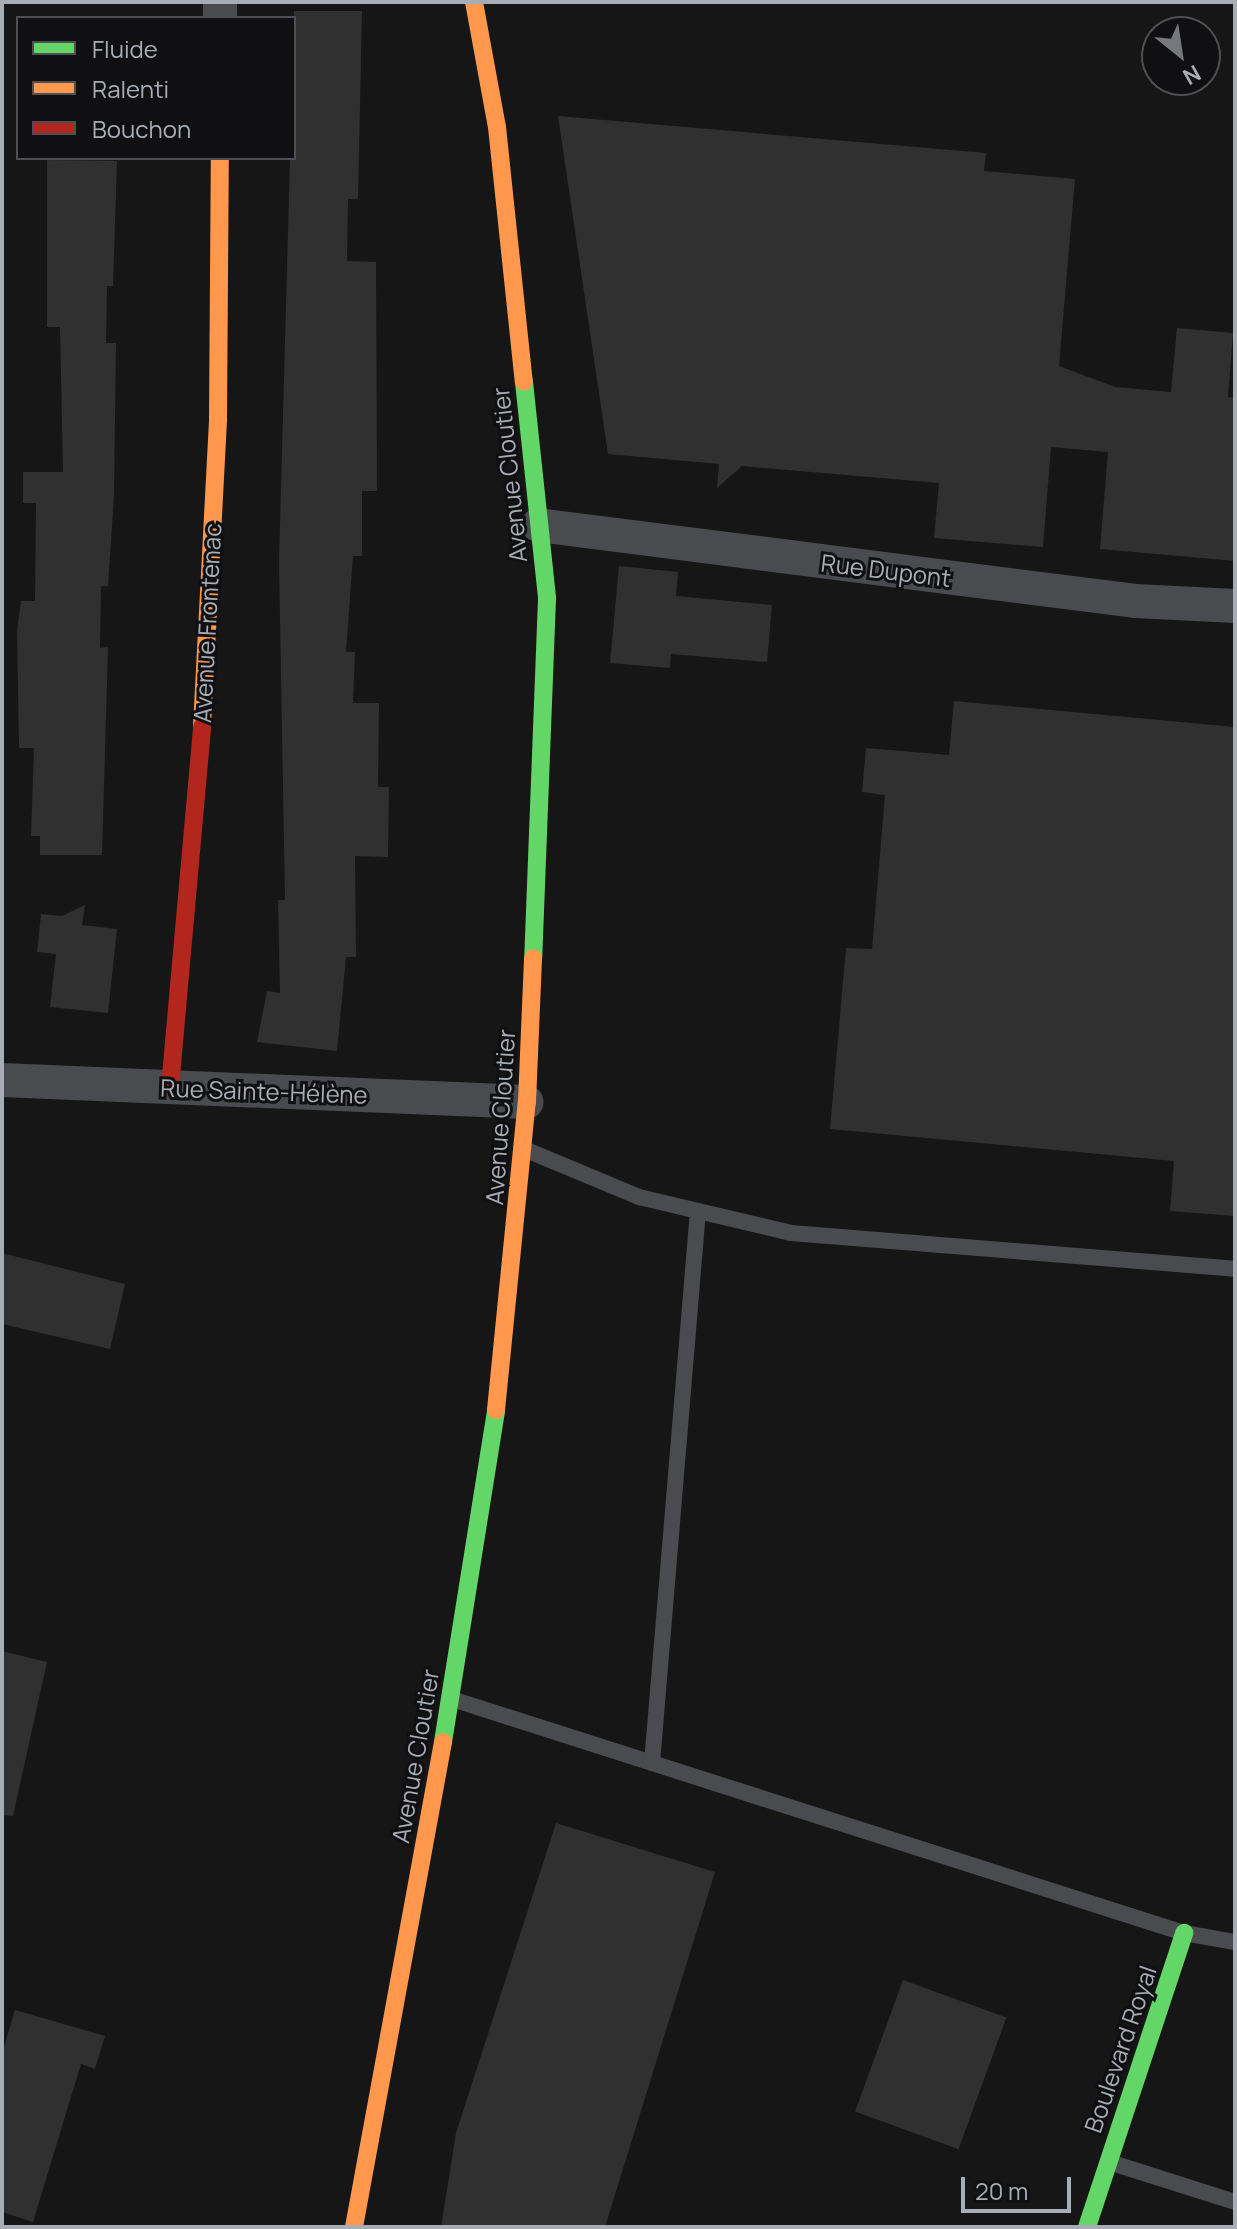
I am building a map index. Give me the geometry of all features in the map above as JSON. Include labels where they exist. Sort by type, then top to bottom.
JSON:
[{"type":"street","name":"Avenue Cloutier","points":[[354,2227],[451,1698],[506,1342],[527,1102],[547,599],[497,127],[474,2]]},
{"type":"street","name":"Avenue Frontenac","points":[[170,1087],[200,754],[217,451],[220,160]]},
{"type":"street","name":"Rue Dupont","points":[[538,525],[1135,601],[1235,606]]},
{"type":"street","name":"Rue Sainte-Hélène","points":[[2,1080],[527,1102]]},
{"type":"street","name":"Boulevard Royal","points":[[1087,2227],[1184,1933]]},
{"type":"lane","points":[[523,1148],[639,1197],[791,1233],[1235,1269]]},
{"type":"lane","points":[[652,1763],[698,1211]]},
{"type":"lane","points":[[451,1698],[1184,1933],[1235,1942]]},
{"type":"lane","points":[[1107,2161],[1235,2202]]},
{"type":"building","points":[[294,11],[362,11],[358,199],[348,199],[347,261],[376,262],[377,491],[362,491],[362,556],[353,556],[346,652],[355,652],[353,703],[379,703],[378,787],[389,787],[388,857],[355,856],[356,957],[346,957],[337,1051],[257,1042],[267,991],[280,993],[278,900],[285,900],[279,562],[290,160],[296,160]]},
{"type":"building","points":[[558,116],[986,153],[984,171],[1075,179],[1059,366],[1115,387],[1171,392],[1177,328],[1233,333],[1228,397],[1235,398],[1235,561],[1100,549],[1108,452],[1051,447],[1043,547],[934,538],[939,483],[742,466],[717,488],[719,464],[608,454]]},
{"type":"building","points":[[47,160],[117,161],[113,286],[107,286],[106,343],[116,343],[114,496],[108,586],[101,586],[100,648],[108,647],[102,855],[40,855],[40,836],[31,836],[34,748],[19,748],[17,631],[21,601],[35,601],[36,503],[23,503],[23,472],[63,472],[60,327],[47,327]]},
{"type":"building","points":[[619,566],[678,572],[676,596],[772,605],[767,662],[671,654],[670,668],[610,663]]},
{"type":"building","points":[[954,701],[1235,727],[1235,1216],[1170,1211],[1174,1161],[830,1129],[846,948],[872,949],[885,795],[862,792],[866,748],[949,755]]},
{"type":"building","points":[[85,905],[82,925],[117,929],[108,1013],[50,1007],[56,954],[37,952],[41,914],[62,916]]},
{"type":"building","points":[[2,1253],[125,1284],[110,1349],[2,1324]]},
{"type":"building","points":[[2,1651],[47,1662],[13,1816],[2,1815]]},
{"type":"building","points":[[556,1823],[715,1872],[605,2227],[441,2227],[456,2133]]},
{"type":"building","points":[[903,1980],[1006,2018],[958,2149],[855,2112]]},
{"type":"building","points":[[15,2010],[105,2036],[95,2069],[81,2064],[33,2222],[2,2212],[2,2053]]},
{"type":"traffic: fast","points":[[524,382],[547,599],[533,958]]},
{"type":"traffic: fast","points":[[443,1742],[496,1410]]},
{"type":"traffic: fast","points":[[1087,2227],[1184,1933]]},
{"type":"traffic: slow","points":[[474,2],[497,127],[524,382]]},
{"type":"traffic: slow","points":[[202,726],[218,419],[220,160]]},
{"type":"traffic: slow","points":[[496,1410],[527,1102],[533,958]]},
{"type":"traffic: slow","points":[[354,2227],[443,1742]]},
{"type":"traffic: jam","points":[[170,1087],[202,726]]}]
